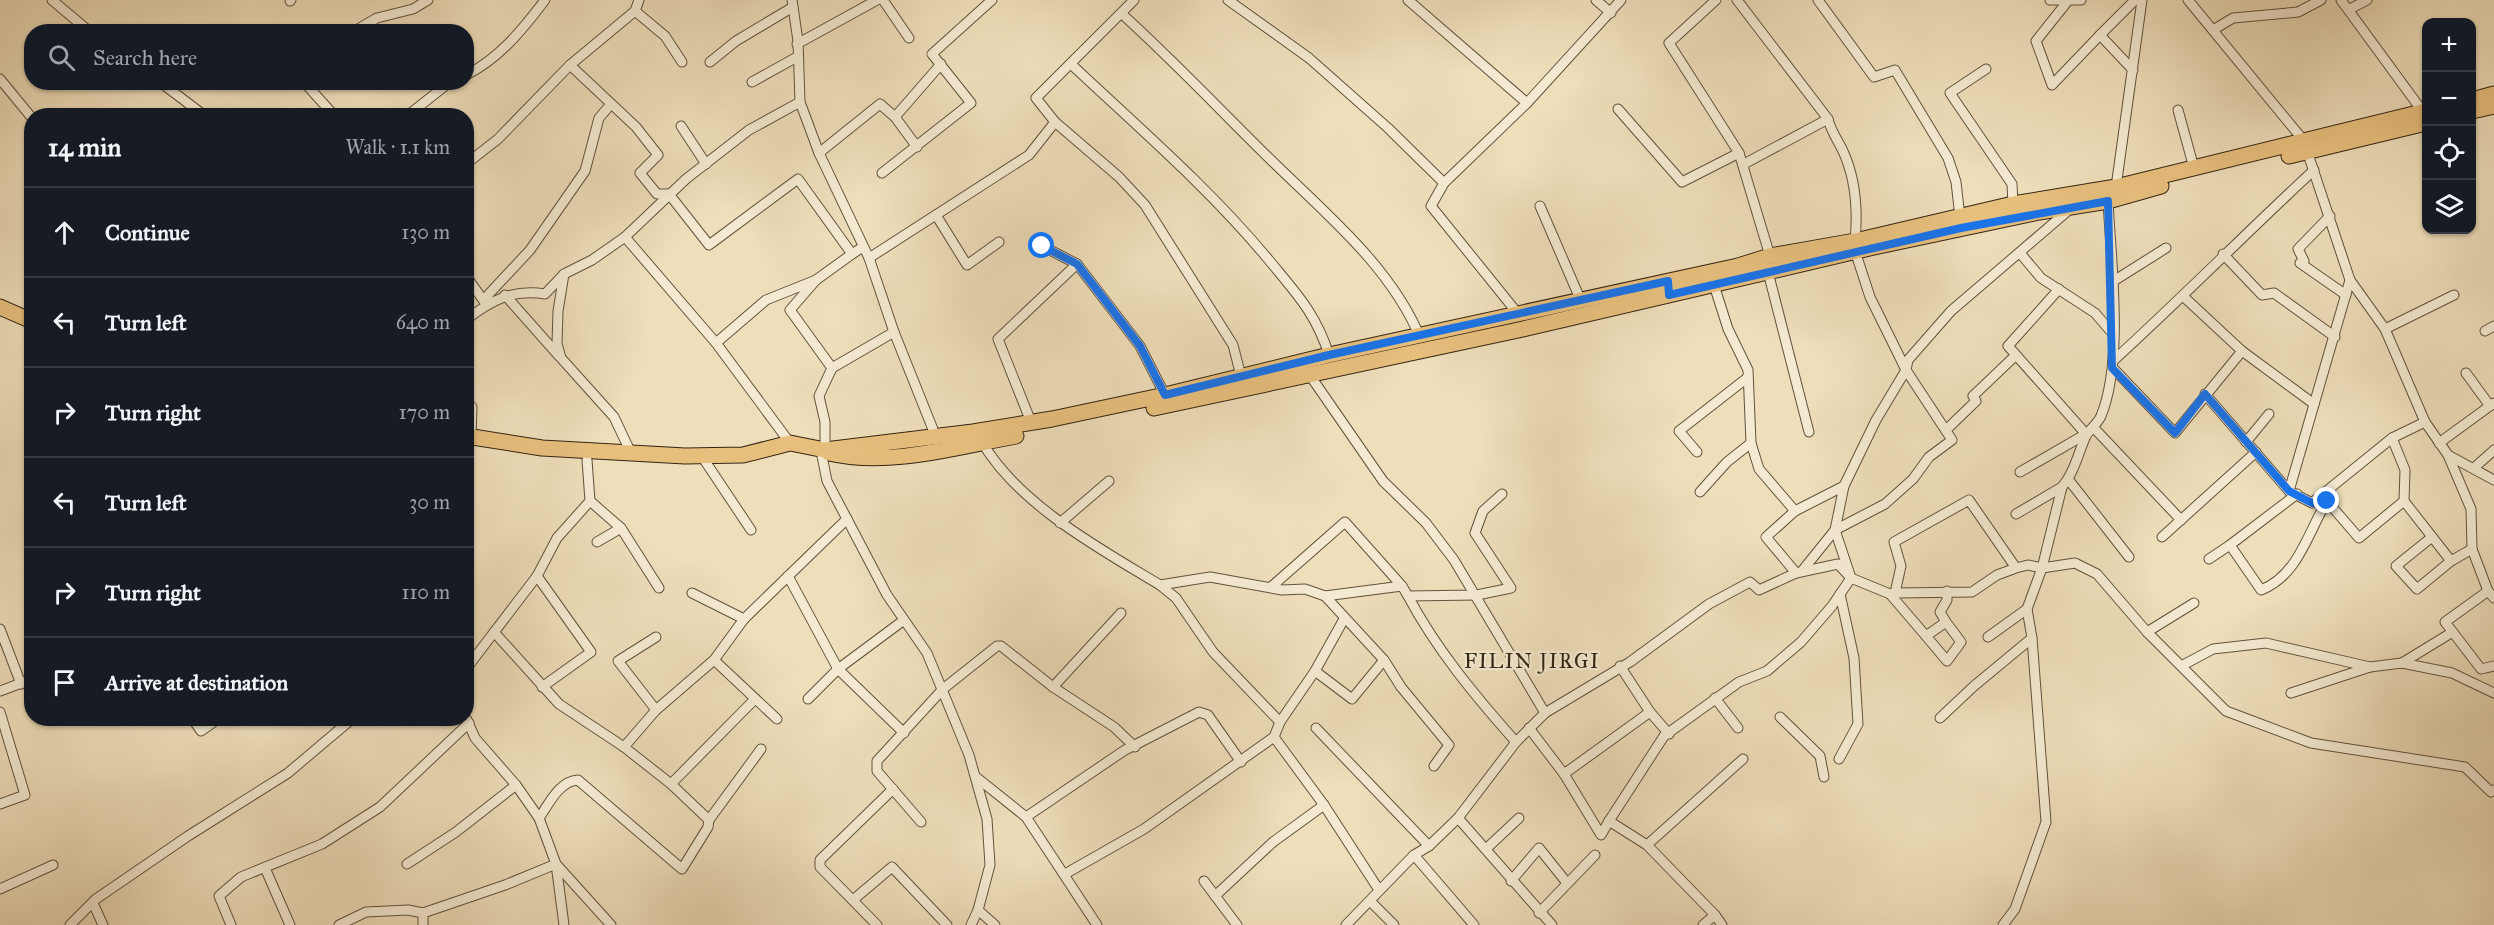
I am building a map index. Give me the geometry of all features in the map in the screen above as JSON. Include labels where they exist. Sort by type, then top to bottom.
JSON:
[{"type":"main road","points":[[2476,99],[2494,94]]},
{"type":"main road","points":[[2476,110],[2494,106]]},
{"type":"main road","points":[[474,440],[542,448],[685,456],[743,455],[790,443],[854,459],[935,452],[1309,374],[1669,288],[1770,256],[1855,246],[2108,201],[2306,146],[2422,117]]},
{"type":"main road","points":[[474,440],[587,460],[742,460],[936,437],[1031,422],[1165,395],[1329,355],[1520,316],[1581,301],[1669,288],[1714,285],[2013,204],[2116,188],[2194,168],[2306,146]]},
{"type":"main road","points":[[0,300],[24,310]]},
{"type":"main road","points":[[0,307],[24,318]]},
{"type":"street","points":[[52,0],[80,24]]},
{"type":"street","points":[[367,24],[377,18],[413,9],[428,0]]},
{"type":"street","points":[[474,71],[485,66],[526,26],[545,0]]},
{"type":"street","points":[[474,158],[498,139],[570,65],[635,10],[639,0]]},
{"type":"street","points":[[797,44],[877,0]]},
{"type":"street","points":[[884,0],[909,38]]},
{"type":"street","points":[[882,173],[970,103],[932,54],[992,0]]},
{"type":"street","points":[[1134,0],[1036,98],[1055,122],[1119,177],[1145,205],[1233,345],[1241,376]]},
{"type":"street","points":[[1228,0],[1309,58],[1388,128],[1444,183]]},
{"type":"street","points":[[1408,0],[1527,103]]},
{"type":"street","points":[[1596,0],[1611,13]]},
{"type":"street","points":[[1520,316],[1431,206],[1444,183],[1527,103],[1621,0]]},
{"type":"street","points":[[1716,0],[1669,43],[1739,153],[1770,256]]},
{"type":"street","points":[[1737,0],[1828,120],[1832,133],[1843,151],[1858,210],[1855,246],[1870,297],[1906,370],[1947,429],[1952,440],[1929,457],[1913,478],[1885,504],[1835,530],[1799,572]]},
{"type":"street","points":[[1818,0],[1874,77],[1895,70],[1948,158],[1956,182],[1960,217]]},
{"type":"street","points":[[2050,0],[2067,2],[2081,0]]},
{"type":"street","points":[[2067,2],[2036,41],[2052,85],[2135,0]]},
{"type":"street","points":[[2116,188],[2142,0]]},
{"type":"street","points":[[2188,0],[2306,146],[2350,280],[2385,329],[2425,422],[2448,455],[2471,509],[2472,549],[2491,595],[2445,622],[2451,633],[2481,669],[2494,666]]},
{"type":"street","points":[[2213,30],[2233,18],[2298,12],[2321,0]]},
{"type":"street","points":[[2341,0],[2350,9],[2422,112]]},
{"type":"street","points":[[2350,9],[2367,0]]},
{"type":"street","points":[[710,62],[736,41],[792,3],[800,102],[819,153],[869,258],[894,332],[936,437]]},
{"type":"street","points":[[635,10],[665,36],[682,62]]},
{"type":"street","points":[[1122,14],[1174,60],[1271,160],[1344,229],[1408,308],[1420,337]]},
{"type":"street","points":[[2100,35],[2133,70]]},
{"type":"street","points":[[752,82],[797,57]]},
{"type":"street","points":[[895,117],[941,64]]},
{"type":"street","points":[[1072,64],[1227,210],[1308,308],[1320,328],[1329,355]]},
{"type":"street","points":[[570,65],[636,127],[658,155],[640,173],[657,194],[669,194]]},
{"type":"street","points":[[1986,69],[1950,93],[2012,184],[2013,204]]},
{"type":"street","points":[[0,79],[24,108]]},
{"type":"street","points":[[171,90],[194,108]]},
{"type":"street","points":[[311,90],[326,108]]},
{"type":"street","points":[[417,108],[440,90]]},
{"type":"street","points":[[474,314],[486,304],[505,295],[526,291],[545,294],[564,274],[592,260],[625,237],[669,194],[749,130],[800,102]]},
{"type":"street","points":[[486,304],[488,296],[530,250],[585,171],[599,118],[611,104]]},
{"type":"street","points":[[819,153],[880,104],[895,117],[917,147]]},
{"type":"street","points":[[1618,109],[1682,182],[1739,153]]},
{"type":"street","points":[[2178,110],[2194,168]]},
{"type":"street","points":[[1744,164],[1828,120]]},
{"type":"street","points":[[869,258],[999,172],[1029,155],[1055,122]]},
{"type":"street","points":[[681,126],[706,164]]},
{"type":"street","points":[[2113,364],[2184,297],[2223,255],[2314,170]]},
{"type":"street","points":[[669,194],[710,245],[798,179],[852,254]]},
{"type":"street","points":[[2004,925],[2015,909],[2046,822],[2032,638],[2027,609],[2042,568],[2065,483],[2090,431],[2101,415],[2113,364],[2108,201]]},
{"type":"street","points":[[1540,206],[1581,301]]},
{"type":"street","points":[[1851,578],[1835,530],[1844,486],[1876,420],[1906,370],[1908,360],[1950,311],[2070,209]]},
{"type":"street","points":[[936,215],[967,265],[999,242]]},
{"type":"street","points":[[2330,216],[2298,249],[2304,261],[2300,263],[2346,295]]},
{"type":"street","points":[[625,237],[716,343],[790,443]]},
{"type":"street","points":[[1042,246],[1077,264],[1140,346],[1165,395]]},
{"type":"street","points":[[832,368],[790,310],[816,280],[863,247]]},
{"type":"street","points":[[2112,282],[2166,248]]},
{"type":"street","points":[[2020,253],[2041,278],[2095,313],[2113,334]]},
{"type":"street","points":[[2223,255],[2262,295],[2274,293],[2335,337]]},
{"type":"street","points":[[1031,422],[998,339],[1077,264]]},
{"type":"street","points":[[1768,272],[1809,432]]},
{"type":"street","points":[[561,358],[557,344],[558,311],[564,274]]},
{"type":"street","points":[[716,343],[766,300],[816,280]]},
{"type":"street","points":[[2209,559],[2293,492],[2314,404],[2350,280]]},
{"type":"street","points":[[1714,285],[1728,329],[1748,370],[1751,443],[1759,469],[1795,511]]},
{"type":"street","points":[[474,287],[486,304]]},
{"type":"street","points":[[2059,289],[2008,346],[2181,520]]},
{"type":"street","points":[[505,295],[615,417],[631,453]]},
{"type":"street","points":[[2385,329],[2454,295]]},
{"type":"street","points":[[2184,297],[2242,351],[2314,404]]},
{"type":"street","points":[[2485,331],[2494,326]]},
{"type":"street","points":[[894,332],[832,368],[819,396],[825,422],[823,450],[827,482],[887,596],[927,653],[976,777],[987,819],[990,865],[978,910],[971,925]]},
{"type":"street","points":[[2113,364],[2175,433],[2242,351]]},
{"type":"street","points":[[1947,429],[1976,401],[1973,396],[2016,355]]},
{"type":"street","points":[[2439,443],[2492,405],[2466,373]]},
{"type":"street","points":[[1309,374],[1383,480],[1426,523],[1477,595],[1545,713]]},
{"type":"street","points":[[1697,452],[1679,431],[1747,378]]},
{"type":"street","points":[[2205,394],[2293,492],[2312,503],[2327,501]]},
{"type":"street","points":[[2246,442],[2269,414]]},
{"type":"street","points":[[2312,503],[2392,438],[2425,422]]},
{"type":"street","points":[[2020,472],[2090,431]]},
{"type":"street","points":[[2392,438],[2405,470],[2404,501],[2451,561]]},
{"type":"street","points":[[982,442],[1019,486],[1060,523],[1160,585],[1176,598],[1213,652],[1280,722]]},
{"type":"street","points":[[1700,492],[1727,462],[1751,443]]},
{"type":"street","points":[[2475,467],[2494,450]]},
{"type":"street","points":[[2162,537],[2256,452]]},
{"type":"street","points":[[2448,455],[2475,467],[2494,480]]},
{"type":"street","points":[[587,460],[590,501],[621,528],[659,588]]},
{"type":"street","points":[[705,461],[751,530]]},
{"type":"street","points":[[1060,523],[1109,481]]},
{"type":"street","points":[[2016,514],[2065,483]]},
{"type":"street","points":[[2065,483],[2129,557]]},
{"type":"street","points":[[1799,572],[1766,537],[1795,511],[1844,486]]},
{"type":"street","points":[[1408,596],[1477,595],[1511,588],[1475,534],[1483,511],[1502,494]]},
{"type":"street","points":[[1892,593],[1901,566],[1894,542],[1969,500],[2016,568]]},
{"type":"street","points":[[474,658],[537,576],[557,538],[590,501]]},
{"type":"street","points":[[2230,544],[2261,590],[2276,584],[2295,563],[2327,501]]},
{"type":"street","points":[[2327,501],[2359,538],[2404,501]]},
{"type":"street","points":[[624,747],[656,710],[714,660],[744,619],[847,519]]},
{"type":"street","points":[[1271,587],[1345,522],[1402,586],[1422,623],[1463,678],[1516,742]]},
{"type":"street","points":[[597,542],[621,528]]},
{"type":"street","points":[[2432,537],[2396,566],[2417,589],[2451,561],[2472,549]]},
{"type":"street","points":[[1346,925],[1371,902],[1379,890],[1414,855],[1429,846],[1458,818],[1516,742],[1545,713],[1630,662],[1709,604],[1750,582],[1759,590],[1799,572],[1838,564],[1851,578],[1892,593],[1972,592],[1997,575],[2016,568],[2028,565],[2042,568],[2075,563],[2097,574],[2147,632],[2183,665],[2226,711],[2311,743],[2465,767],[2493,792]]},
{"type":"street","points":[[537,576],[591,652],[542,687]]},
{"type":"street","points":[[788,576],[838,669],[904,733]]},
{"type":"street","points":[[1160,585],[1210,577],[1282,590],[1305,589],[1324,596],[1402,586]]},
{"type":"street","points":[[1528,729],[1564,774],[1601,836],[1664,736],[1739,682],[1767,671],[1802,642],[1851,578]]},
{"type":"street","points":[[1892,593],[1947,661],[1961,642],[1940,612],[1947,600],[1947,591]]},
{"type":"street","points":[[692,593],[744,619]]},
{"type":"street","points":[[1839,759],[1858,724],[1856,667],[1840,594]]},
{"type":"street","points":[[1324,596],[1384,660],[1401,687],[1449,746],[1434,766]]},
{"type":"street","points":[[2147,632],[2194,603]]},
{"type":"street","points":[[1988,637],[2027,609]]},
{"type":"street","points":[[1053,687],[1121,613]]},
{"type":"street","points":[[1065,874],[1144,829],[1274,737],[1280,722],[1315,671],[1344,619]]},
{"type":"street","points":[[808,699],[838,669],[904,620]]},
{"type":"street","points":[[1926,636],[1946,622]]},
{"type":"street","points":[[0,629],[21,684]]},
{"type":"street","points":[[494,632],[559,704],[624,747],[671,784],[710,820]]},
{"type":"street","points":[[2402,663],[2451,633]]},
{"type":"street","points":[[656,637],[618,661],[656,710]]},
{"type":"street","points":[[1940,718],[1974,686],[2032,638]]},
{"type":"street","points":[[2183,665],[2213,649],[2266,643],[2370,667]]},
{"type":"street","points":[[921,822],[875,766],[943,689],[996,646],[1001,646],[1053,687],[1114,727],[1135,747]]},
{"type":"street","points":[[714,660],[777,720]]},
{"type":"street","points":[[1315,671],[1352,699],[1384,660]]},
{"type":"street","points":[[2291,693],[2370,667],[2402,663],[2452,673],[2494,693]]},
{"type":"street","points":[[1620,666],[1650,712],[1669,734]]},
{"type":"street","points":[[0,691],[24,682]]},
{"type":"street","points":[[1715,698],[1738,728]]},
{"type":"street","points":[[671,784],[755,699]]},
{"type":"street","points":[[0,712],[25,795],[0,804]]},
{"type":"street","points":[[1026,817],[1125,750],[1205,712],[1241,762]]},
{"type":"street","points":[[1564,774],[1650,712]]},
{"type":"street","points":[[1780,717],[1820,756],[1824,777]]},
{"type":"street","points":[[70,925],[93,903],[188,836],[288,773],[344,726]]},
{"type":"street","points":[[231,925],[219,896],[241,878],[322,844],[380,807],[462,726]]},
{"type":"street","points":[[470,726],[475,738],[516,785],[539,818],[556,864],[564,925]]},
{"type":"street","points":[[1316,728],[1429,846]]},
{"type":"street","points":[[1274,737],[1324,805],[1379,890]]},
{"type":"street","points":[[539,818],[559,789],[569,781],[578,780],[682,869],[710,820],[761,749]]},
{"type":"street","points":[[1647,845],[1743,759]]},
{"type":"street","points":[[976,777],[1026,817],[1097,925]]},
{"type":"street","points":[[407,864],[456,832],[516,785]]},
{"type":"street","points":[[877,925],[820,867],[820,860],[893,789]]},
{"type":"street","points":[[1215,896],[1272,842],[1324,805]]},
{"type":"street","points":[[1458,818],[1487,848],[1511,880],[1552,925]]},
{"type":"street","points":[[1487,848],[1519,818]]},
{"type":"street","points":[[1609,821],[1647,845],[1716,915],[1722,925]]},
{"type":"street","points":[[1511,880],[1539,848],[1567,883]]},
{"type":"street","points":[[1414,855],[1474,925]]},
{"type":"street","points":[[1539,913],[1595,855]]},
{"type":"street","points":[[339,925],[366,912],[408,910],[423,913],[505,885],[556,864]]},
{"type":"street","points":[[556,864],[610,925]]},
{"type":"street","points":[[0,889],[53,865]]},
{"type":"street","points":[[853,900],[892,867],[947,925]]},
{"type":"street","points":[[265,868],[290,925]]},
{"type":"street","points":[[1204,881],[1237,925]]},
{"type":"street","points":[[1371,902],[1394,925]]},
{"type":"street","points":[[93,903],[103,925]]},
{"type":"street","points":[[978,910],[995,925]]},
{"type":"street","points":[[423,913],[423,925]]},
{"type":"street","points":[[1703,925],[1716,915]]},
{"type":"district","name":"FILIN JIRGI","points":[[1532,661]]},
{"type":"route","points":[[1042,246],[1077,264],[1140,346],[1165,395],[1329,355],[1520,316],[1668,281],[1669,295],[1961,228],[2108,201],[2112,282],[2112,368],[2175,433],[2205,394],[2289,491],[2312,503],[2327,501]]}]
